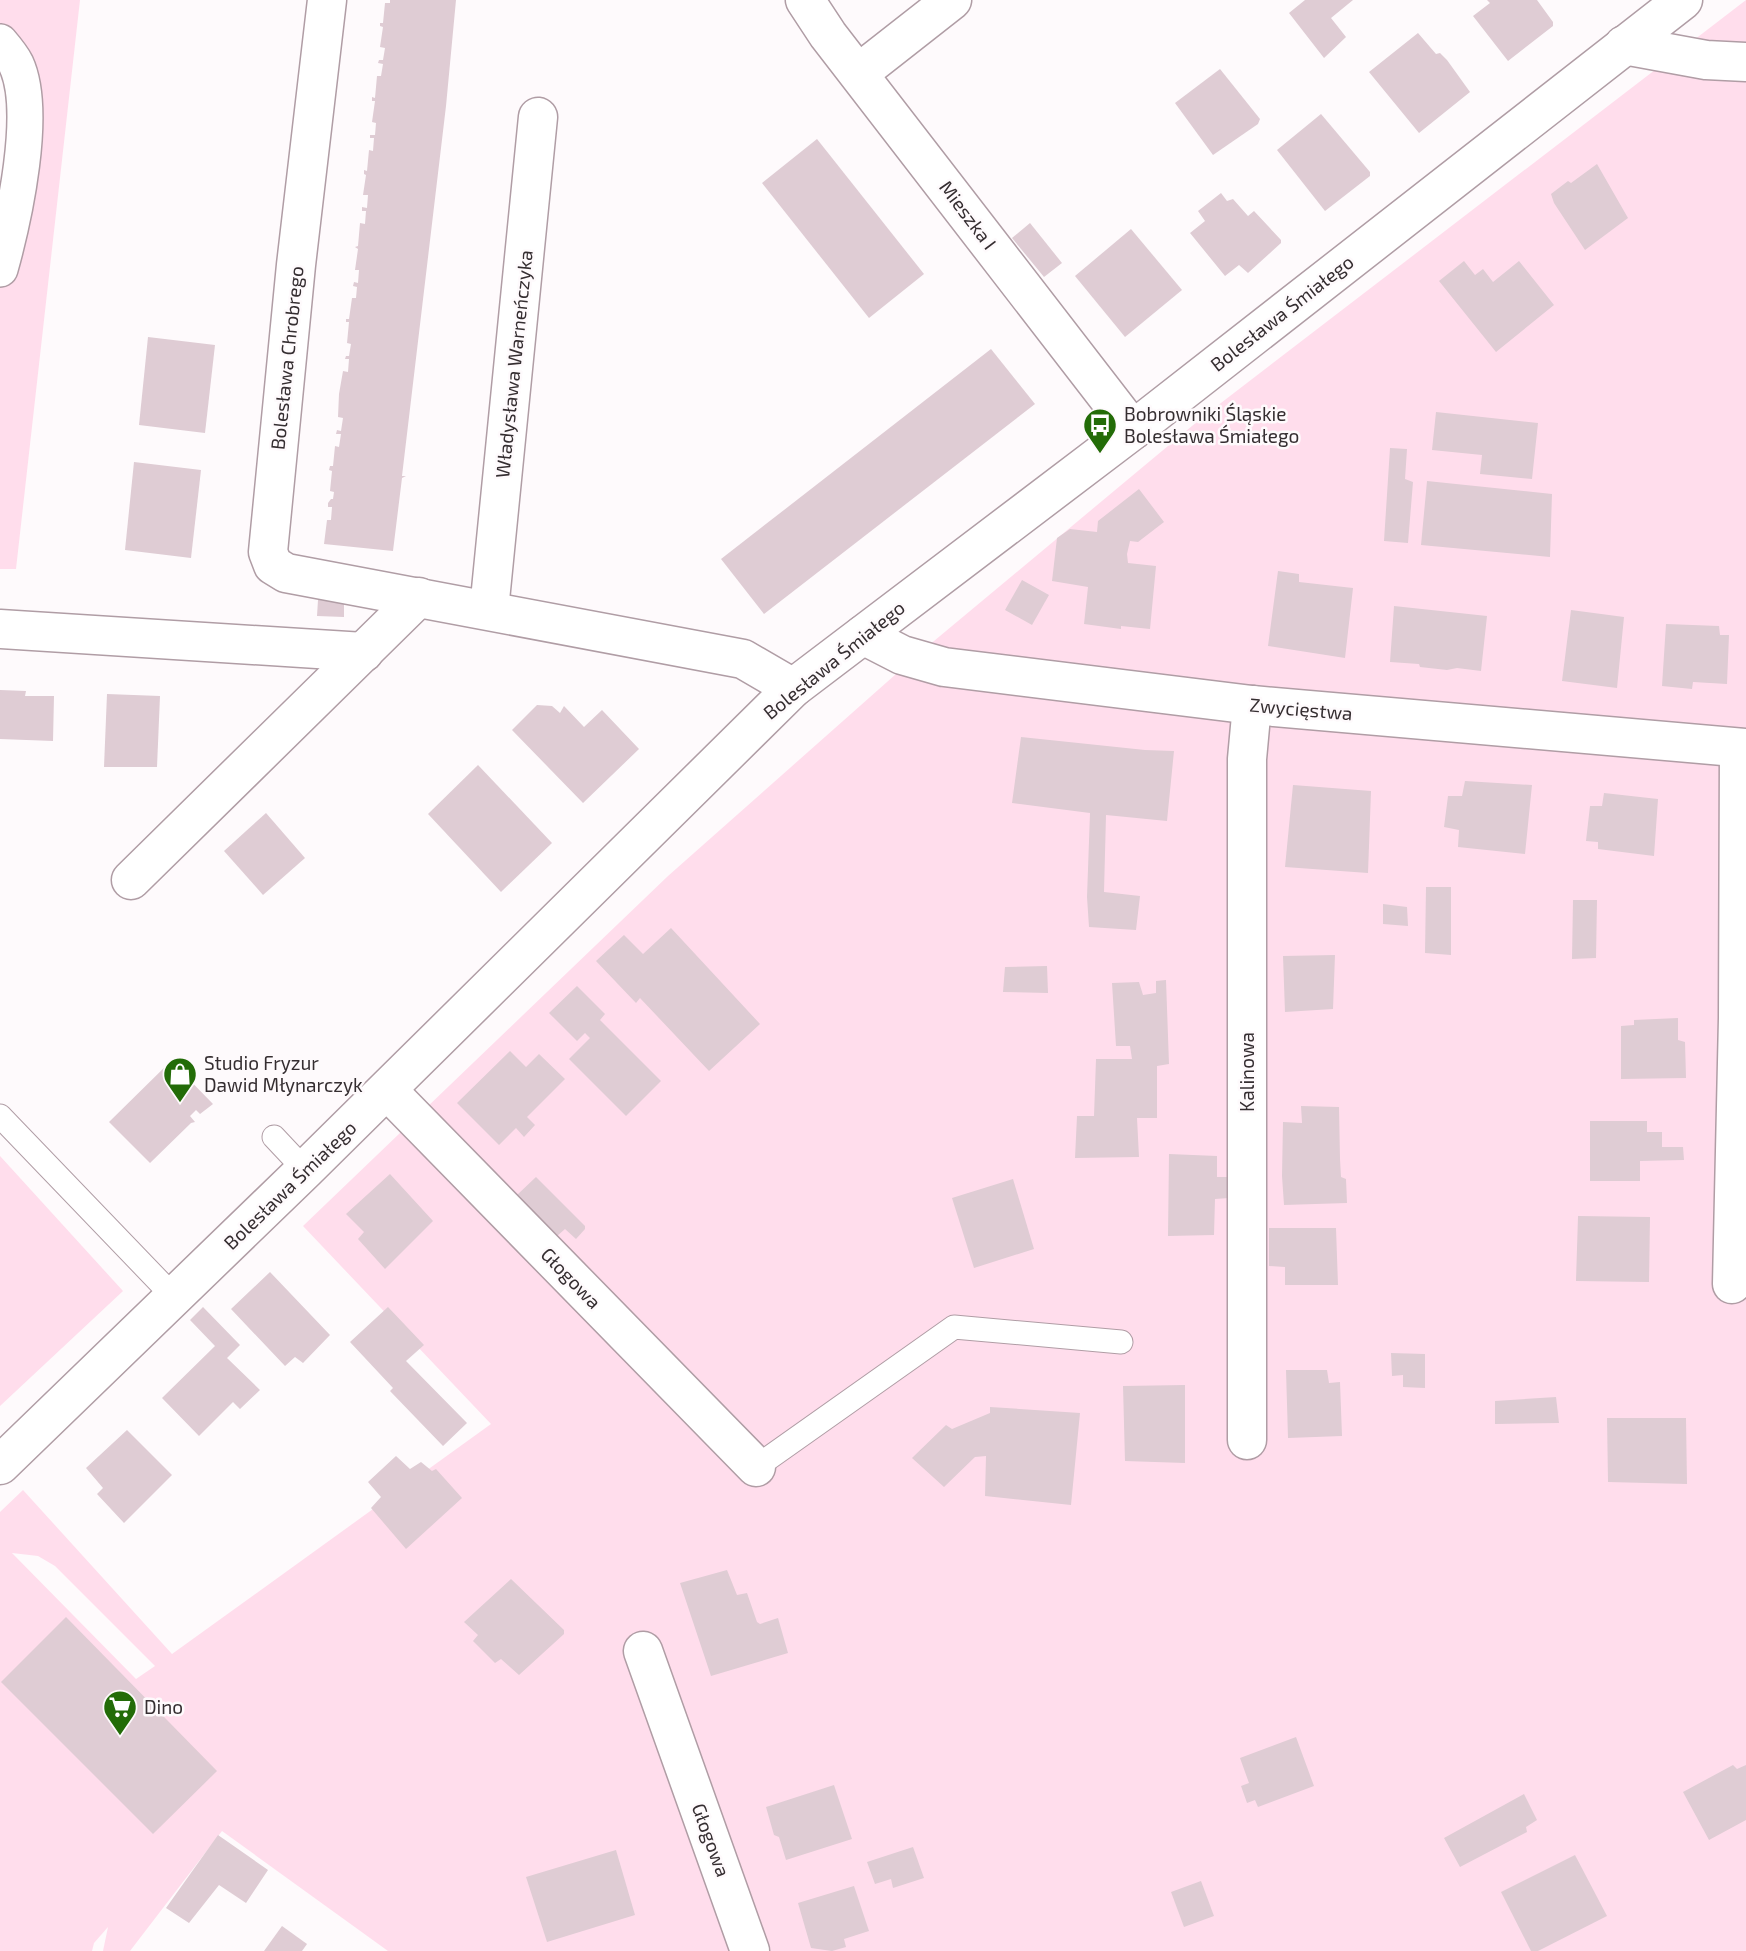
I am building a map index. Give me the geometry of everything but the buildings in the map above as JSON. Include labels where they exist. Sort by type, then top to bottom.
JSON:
[{"type":"street","name":"Bolesława Chrobrego","points":[[327,0],[296,265],[268,552],[273,565],[286,573],[743,659],[793,688]]},
{"type":"street","name":"Mieszka I","points":[[805,0],[828,35],[1133,430]]},
{"type":"street","points":[[859,73],[952,0]]},
{"type":"street","name":"Bolesława Śmiałego","points":[[0,1465],[306,1170],[793,688],[1133,430],[1683,0]]},
{"type":"street","points":[[0,42],[17,65],[24,137],[9,235],[0,268]]},
{"type":"street","points":[[1623,46],[1706,60],[1746,62]]},
{"type":"street","name":"Władysława Warneńczyka","points":[[489,610],[538,117]]},
{"type":"street","points":[[131,880],[419,597]]},
{"type":"street","points":[[0,629],[364,652]]},
{"type":"street","name":"Zwycięstwa","points":[[863,635],[902,655],[944,667],[1252,705],[1742,748]]},
{"type":"street","name":"Kalinowa","points":[[1247,1440],[1247,759],[1252,705]]},
{"type":"street","points":[[1732,1284],[1742,1018],[1742,748]]},
{"type":"street","name":"Głogowa","points":[[387,1090],[755,1466]]},
{"type":"street","name":"Głogowa","points":[[643,1651],[750,1951]]},
{"type":"lane","points":[[0,1116],[175,1298]]},
{"type":"lane","points":[[274,1137],[306,1170]]},
{"type":"lane","points":[[755,1466],[954,1327],[1121,1342]]},
{"type":"shaded area","points":[[0,0],[80,0],[16,569],[0,569],[0,269],[21,166],[0,42]]},
{"type":"shaded area","points":[[1746,0],[1746,1951],[388,1951],[222,1831],[130,1951],[103,1951],[108,1927],[94,1943],[92,1951],[0,1951],[0,1512],[23,1490],[172,1654],[491,1424],[303,1226],[668,876],[922,651],[1204,416]],"holes":[[[12,1553],[38,1556],[55,1566],[155,1666],[136,1679]]]},
{"type":"shaded area","points":[[0,1156],[123,1291],[0,1406]]},
{"type":"place","name":"Bobrowniki Śląskie Bolesława Śmiałego","points":[[1100,455]]},
{"type":"place","name":"Studio Fryzur Dawid Młynarczyk","points":[[180,1104]]},
{"type":"place","name":"Dino","points":[[120,1737]]}]
